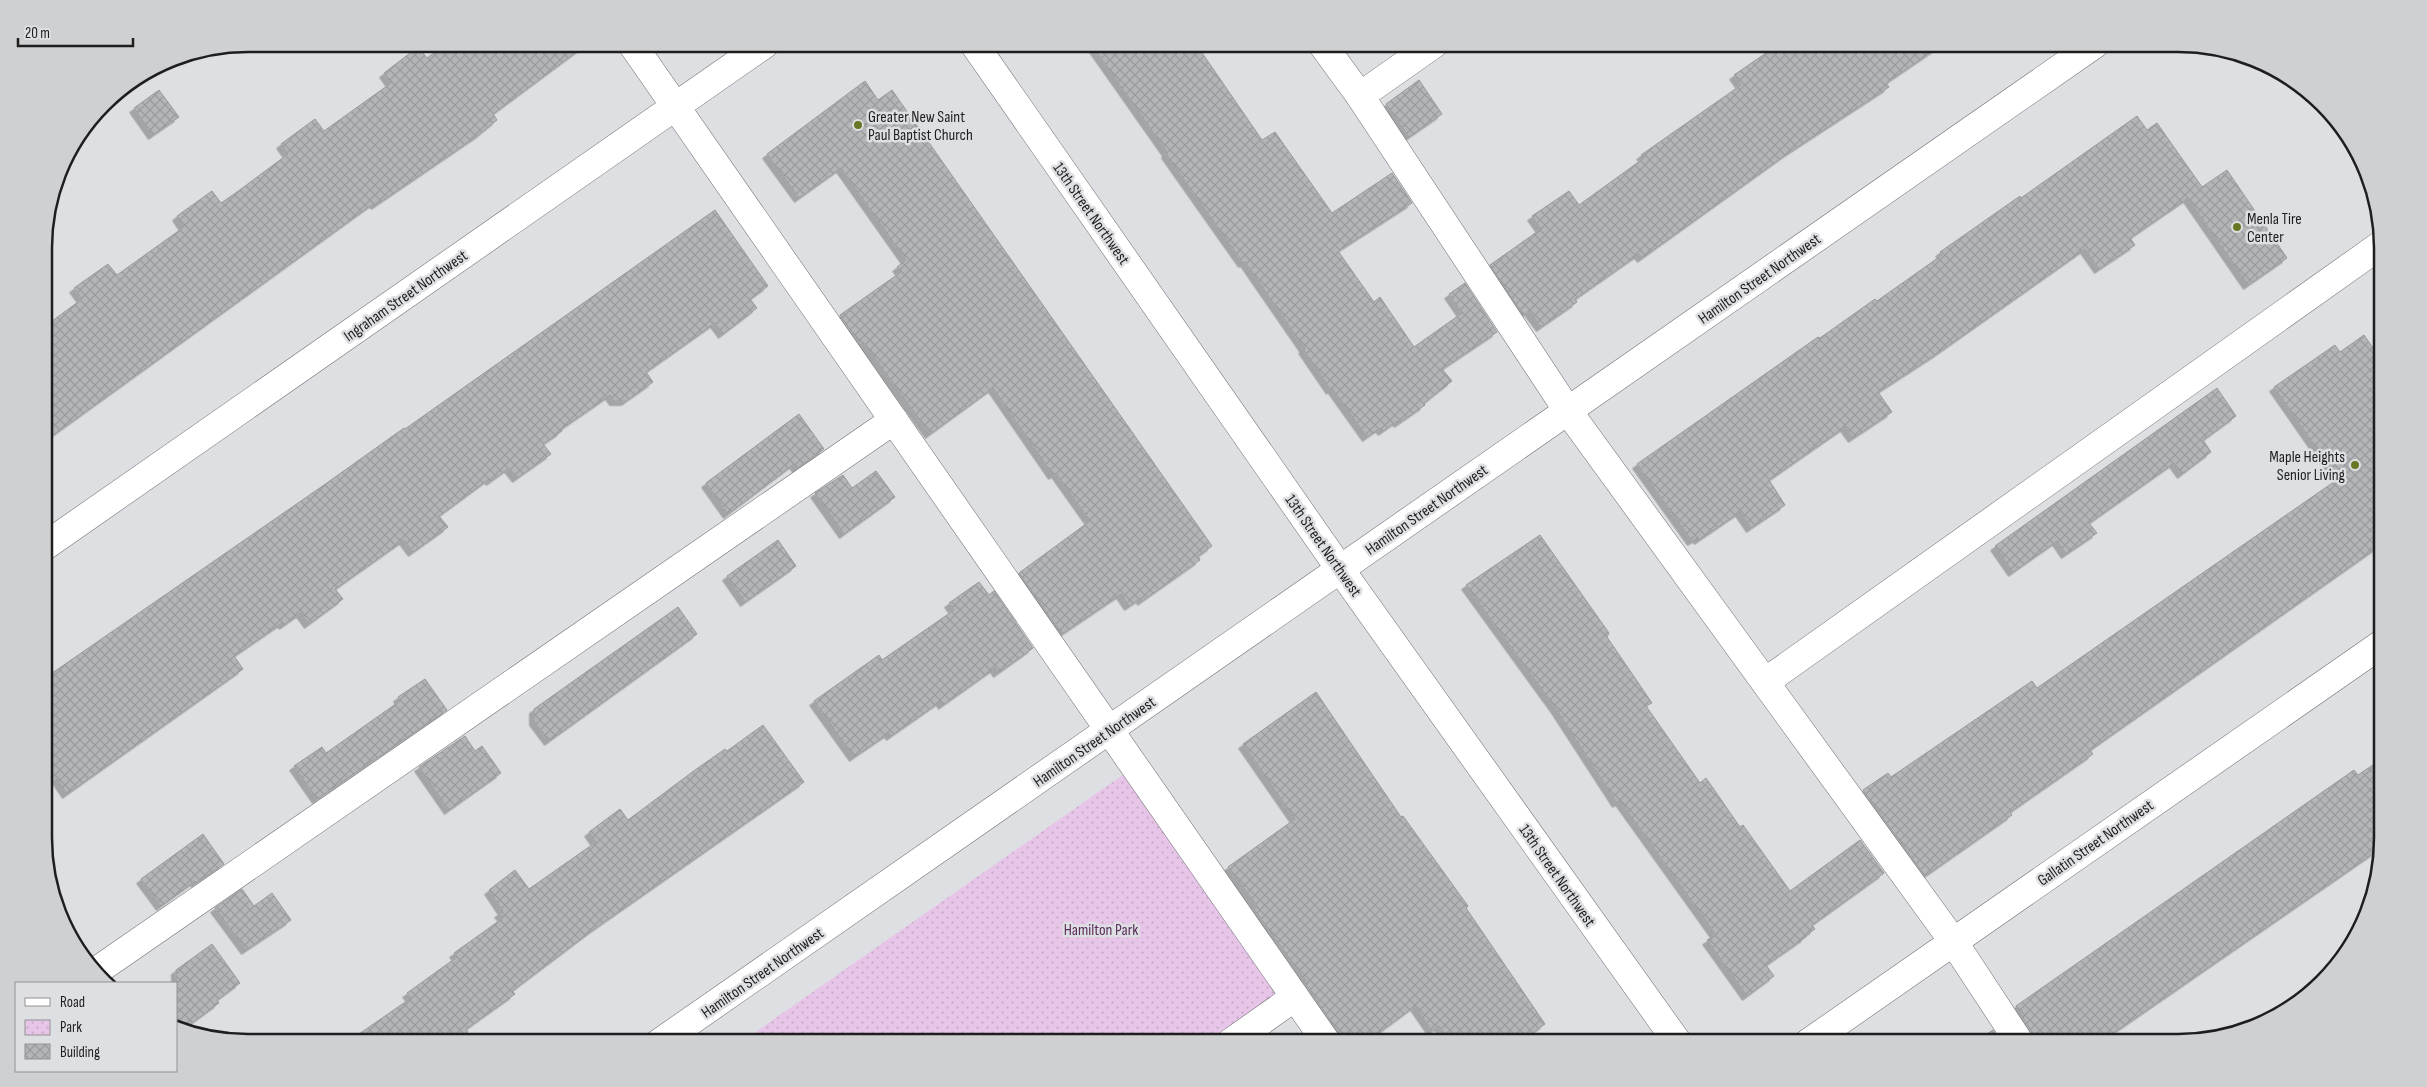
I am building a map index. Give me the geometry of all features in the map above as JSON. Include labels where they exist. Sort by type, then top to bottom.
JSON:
[{"type":"street","points":[[638,52],[1321,1034]]},
{"type":"street","name":"Ingraham Street Northwest","points":[[52,541],[754,52]]},
{"type":"street","name":"13th Street Northwest","points":[[980,52],[1340,569],[1672,1034]]},
{"type":"street","points":[[1328,52],[1360,96],[1568,411],[1953,941],[2014,1034]]},
{"type":"street","points":[[1360,96],[1423,52]]},
{"type":"street","name":"Hamilton Street Northwest","points":[[672,1034],[2084,52]]},
{"type":"street","points":[[1765,682],[2374,250]]},
{"type":"street","points":[[101,968],[894,420]]},
{"type":"street","name":"Gallatin Street Northwest","points":[[1821,1034],[2374,649]]},
{"type":"street","points":[[1243,1034],[1295,997]]},
{"type":"green space","name":"Hamilton Park","points":[[1127,772],[1279,982],[1271,1007],[1232,1034],[753,1034]]},
{"type":"building","points":[[411,52],[422,52],[427,58],[436,52],[576,52],[493,114],[497,120],[480,134],[376,205],[374,203],[52,436],[52,321],[82,299],[74,288],[108,264],[117,275],[184,227],[177,216],[212,191],[221,203],[237,192],[288,154],[281,144],[315,119],[324,131],[391,83],[384,73]]},
{"type":"building","points":[[1097,52],[1202,52],[1262,140],[1275,132],[1332,213],[1392,173],[1412,203],[1338,251],[1374,302],[1380,297],[1414,347],[1462,313],[1449,294],[1465,283],[1497,332],[1442,369],[1452,381],[1424,403],[1425,405],[1399,423],[1397,421],[1383,431],[1380,428],[1367,437],[1332,388],[1331,390],[1245,262],[1243,263],[1166,154],[1167,152]]},
{"type":"building","points":[[1767,52],[1931,52],[1886,83],[1889,87],[1788,153],[1642,258],[1639,254],[1575,299],[1577,302],[1541,327],[1529,311],[1523,315],[1490,265],[1541,229],[1532,216],[1569,191],[1579,205],[1644,158],[1641,155],[1741,85],[1734,75]]},
{"type":"building","points":[[1419,80],[1442,114],[1409,137],[1386,104]]},
{"type":"building","points":[[865,81],[878,100],[892,90],[1212,546],[1198,556],[1200,560],[1142,601],[1141,598],[1129,606],[1121,594],[1062,634],[1019,573],[1090,521],[1056,473],[1053,475],[993,388],[930,434],[864,343],[861,345],[840,315],[901,272],[897,267],[906,260],[841,168],[799,198],[767,154]]},
{"type":"building","points":[[159,90],[179,117],[153,135],[134,108]]},
{"type":"building","points":[[2137,116],[2147,130],[2157,123],[2202,187],[2227,170],[2287,258],[2248,285],[2188,198],[2130,238],[2135,245],[2099,269],[2085,249],[1938,353],[1878,392],[1892,412],[1853,438],[1845,427],[1769,480],[1785,505],[1751,528],[1740,512],[1699,540],[1697,538],[1692,541],[1637,464],[1818,337],[1820,338],[1875,299],[1877,301],[1942,255],[1940,252],[2020,196],[2021,198]]},
{"type":"building","points":[[715,210],[768,286],[750,299],[757,308],[723,334],[715,323],[646,372],[653,382],[626,401],[614,401],[610,395],[561,429],[562,431],[543,444],[551,454],[517,478],[509,468],[491,481],[489,479],[439,516],[448,527],[413,552],[404,540],[335,589],[343,599],[309,624],[301,613],[284,625],[282,623],[234,656],[243,669],[67,794],[57,779],[52,783],[52,673],[405,429]]},
{"type":"building","points":[[2364,335],[2374,349],[2374,550],[2090,750],[2093,754],[2010,812],[2012,815],[1925,876],[1863,790],[1888,773],[1891,777],[2032,681],[2037,688],[2338,479],[2274,387],[2335,345],[2340,352]]},
{"type":"building","points":[[2217,388],[2236,416],[2203,440],[2211,452],[2182,474],[2174,463],[2089,523],[2097,533],[2066,554],[2057,541],[2013,572],[1995,546]]},
{"type":"building","points":[[799,414],[824,449],[797,468],[794,464],[728,514],[706,483]]},
{"type":"building","points":[[876,471],[895,497],[844,534],[815,493],[843,475],[852,488]]},
{"type":"building","points":[[1540,535],[1609,633],[1607,637],[1652,703],[1646,706],[1700,783],[1706,778],[1740,827],[1743,825],[1790,891],[1860,840],[1884,873],[1812,925],[1815,929],[1806,937],[1766,965],[1774,976],[1747,996],[1707,940],[1716,935],[1620,801],[1617,803],[1556,709],[1466,585]]},
{"type":"building","points":[[778,540],[796,566],[745,602],[727,576]]},
{"type":"building","points":[[979,582],[989,595],[994,591],[1033,648],[998,673],[995,668],[943,705],[941,701],[891,736],[889,733],[854,757],[814,701],[879,655],[882,660],[954,610],[949,603]]},
{"type":"building","points":[[678,607],[697,634],[549,741],[534,721],[534,709]]},
{"type":"building","points":[[425,679],[447,710],[317,799],[294,766],[322,747],[326,753],[400,701],[398,697]]},
{"type":"building","points":[[1316,692],[1401,817],[1403,816],[1468,906],[1466,908],[1545,1024],[1531,1034],[1445,1034],[1439,1026],[1432,1031],[1415,1006],[1377,1034],[1340,1034],[1306,985],[1308,984],[1254,909],[1258,907],[1228,867],[1295,819],[1243,744]]},
{"type":"building","points":[[763,725],[804,782],[594,929],[512,991],[515,994],[466,1029],[468,1032],[465,1034],[359,1034],[411,998],[407,993],[457,957],[454,953],[503,918],[499,913],[503,911],[489,890],[515,870],[529,889],[596,842],[589,832],[620,809],[628,820],[725,749],[727,751]]},
{"type":"building","points":[[465,736],[475,751],[482,746],[501,773],[449,810],[419,767]]},
{"type":"building","points":[[2374,764],[2374,853],[2112,1034],[2033,1034],[2016,1006],[2354,770],[2358,775]]},
{"type":"building","points":[[203,834],[224,864],[196,883],[195,881],[161,906],[141,879]]},
{"type":"building","points":[[242,889],[254,906],[272,893],[291,920],[246,950],[215,908]]},
{"type":"building","points":[[212,944],[240,983],[217,1000],[219,1003],[189,1025],[178,1021],[178,982],[176,982],[176,970]]},
{"type":"building","points":[[1993,1030],[1995,1034],[1987,1034]]},
{"type":"place","name":"Greater New Saint Paul Baptist Church","points":[[858,125]]},
{"type":"place","name":"Menla Tire Center","points":[[2237,227]]},
{"type":"place","name":"Maple Heights Senior Living","points":[[2355,465]]}]
